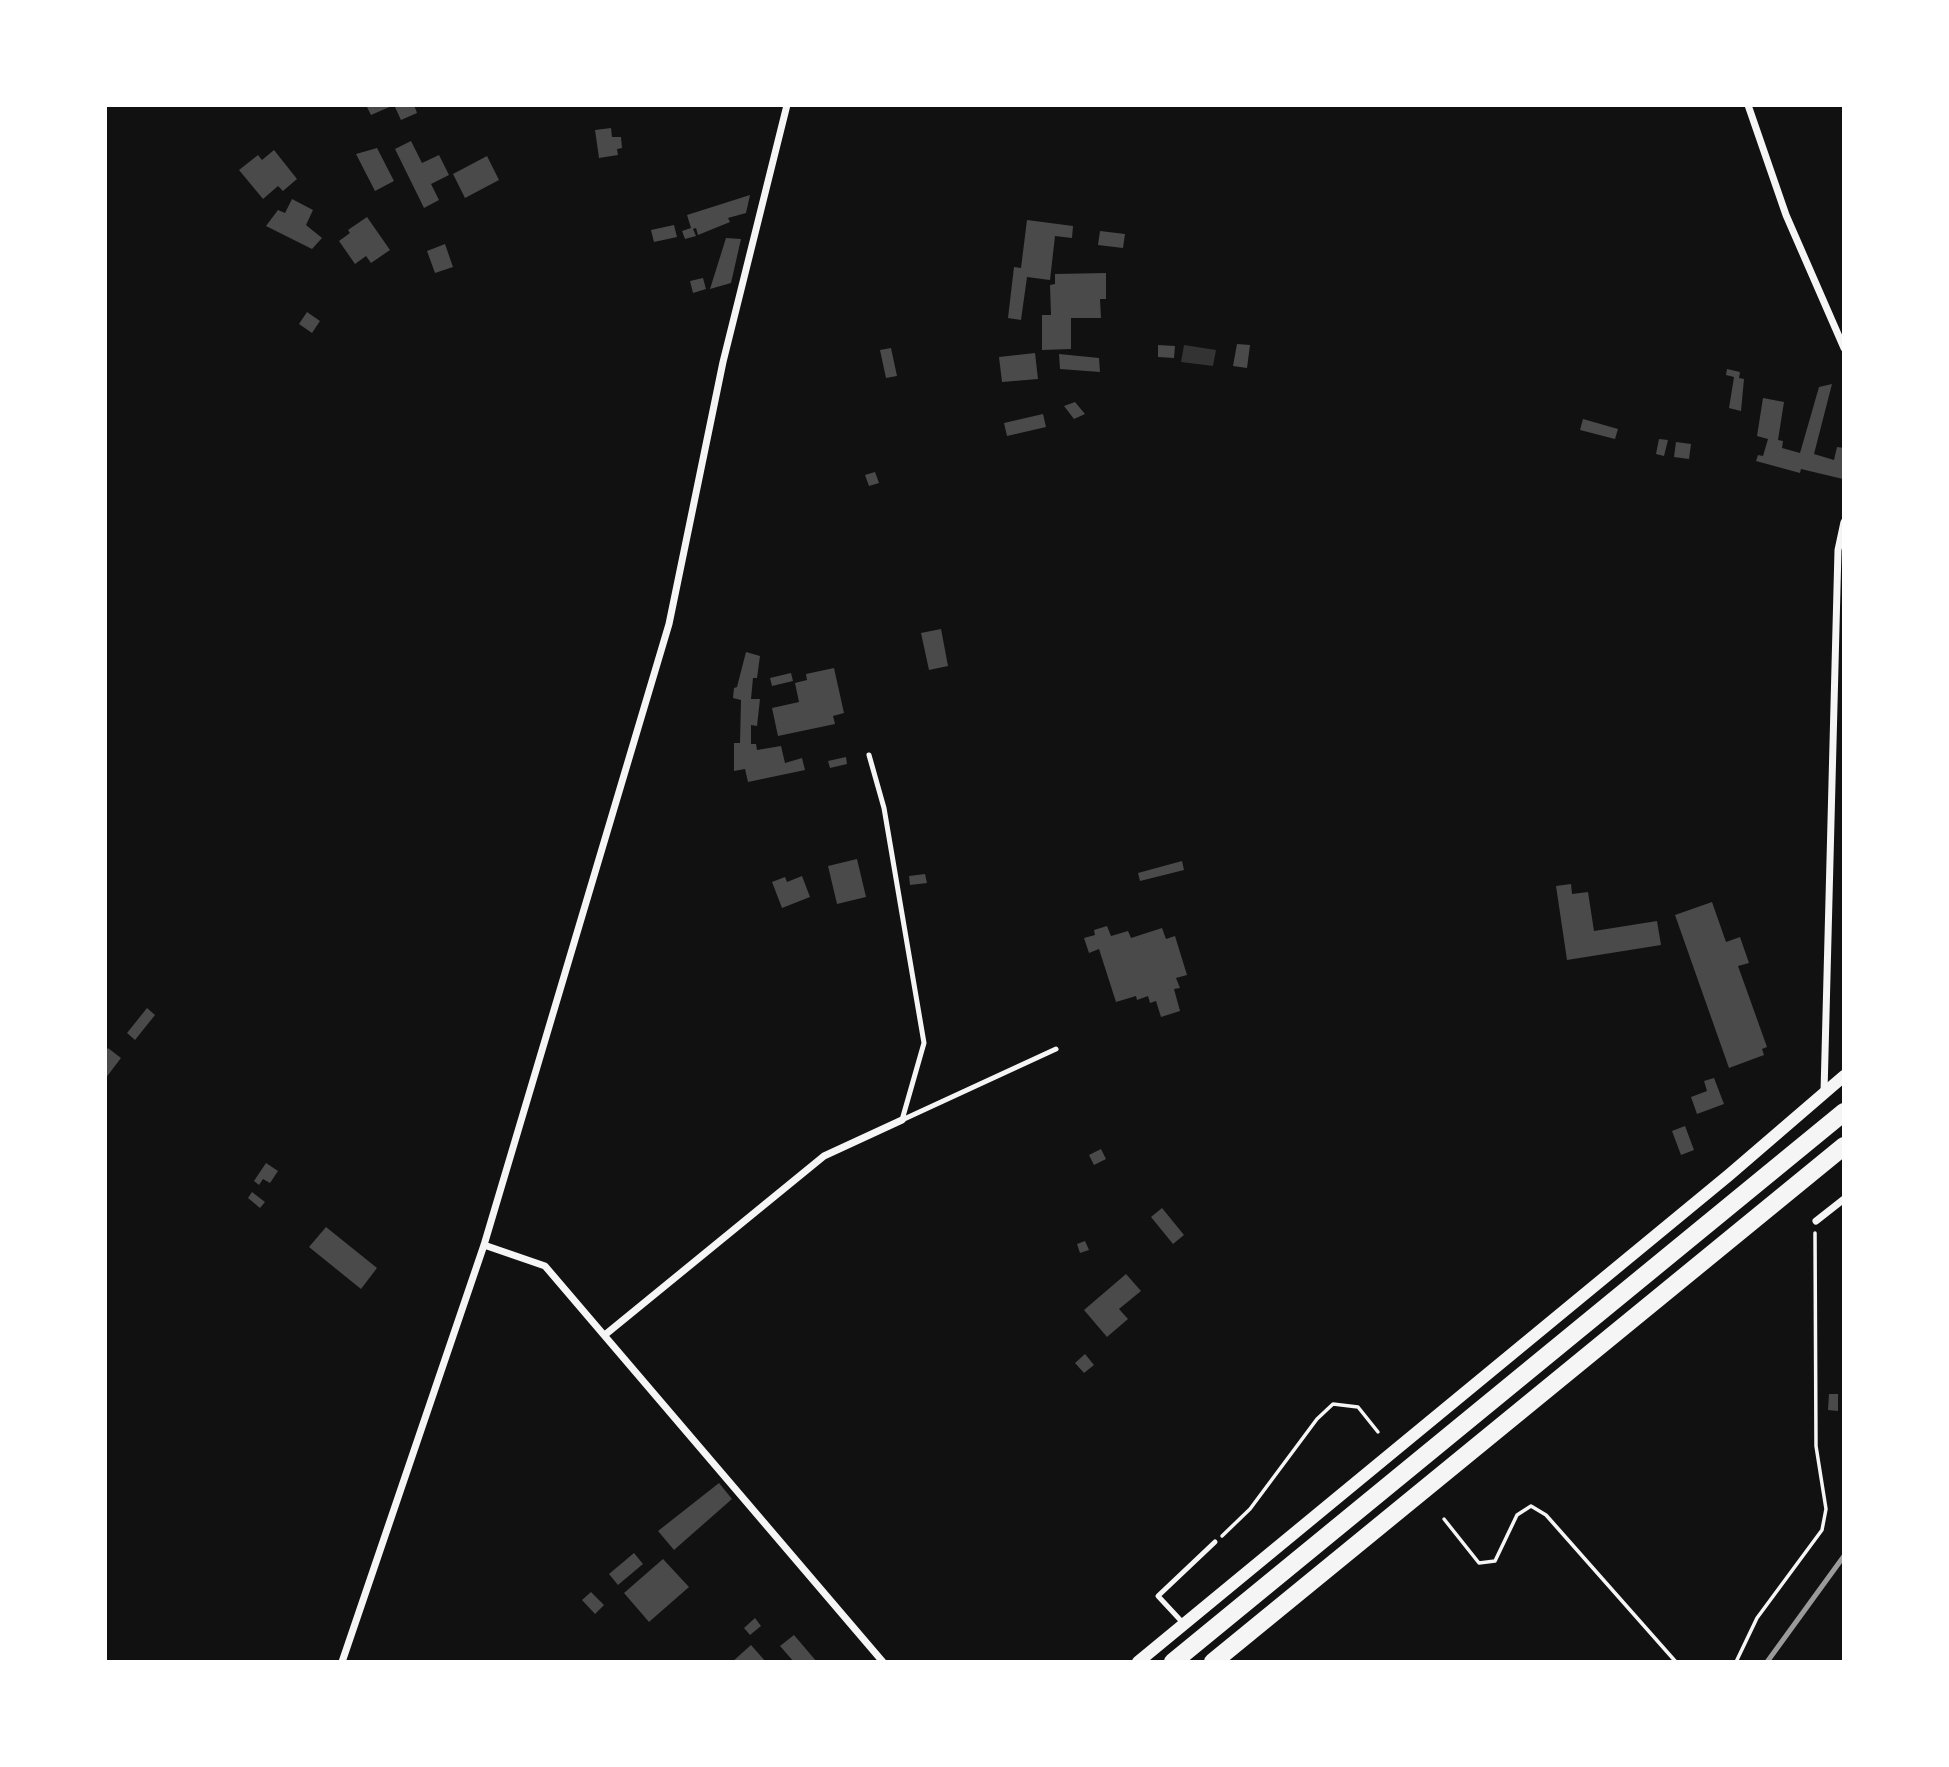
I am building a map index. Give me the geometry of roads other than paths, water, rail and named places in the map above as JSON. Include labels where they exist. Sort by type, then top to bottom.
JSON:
[{"type":"highway","points":[[1173,1662],[1844,1112]]},
{"type":"highway","points":[[1213,1662],[1844,1146]]},
{"type":"street","points":[[342,1662],[484,1245],[669,624],[723,362],[787,105]]},
{"type":"street","points":[[1748,105],[1786,215],[1844,348]]},
{"type":"street","points":[[1824,1093],[1838,550],[1844,522]]},
{"type":"street","points":[[1138,1662],[1844,1076]]},
{"type":"street","points":[[606,1334],[824,1156],[902,1120]]},
{"type":"street","points":[[1816,1221],[1844,1199]]},
{"type":"street","points":[[484,1245],[545,1266],[606,1334],[883,1662]]},
{"type":"lane","points":[[869,755],[884,808],[924,1043],[902,1120]]},
{"type":"lane","points":[[902,1120],[1056,1049]]},
{"type":"lane","points":[[1184,1623],[1158,1596],[1215,1542]]},
{"type":"railway","points":[[1767,1662],[1844,1556]]}]
